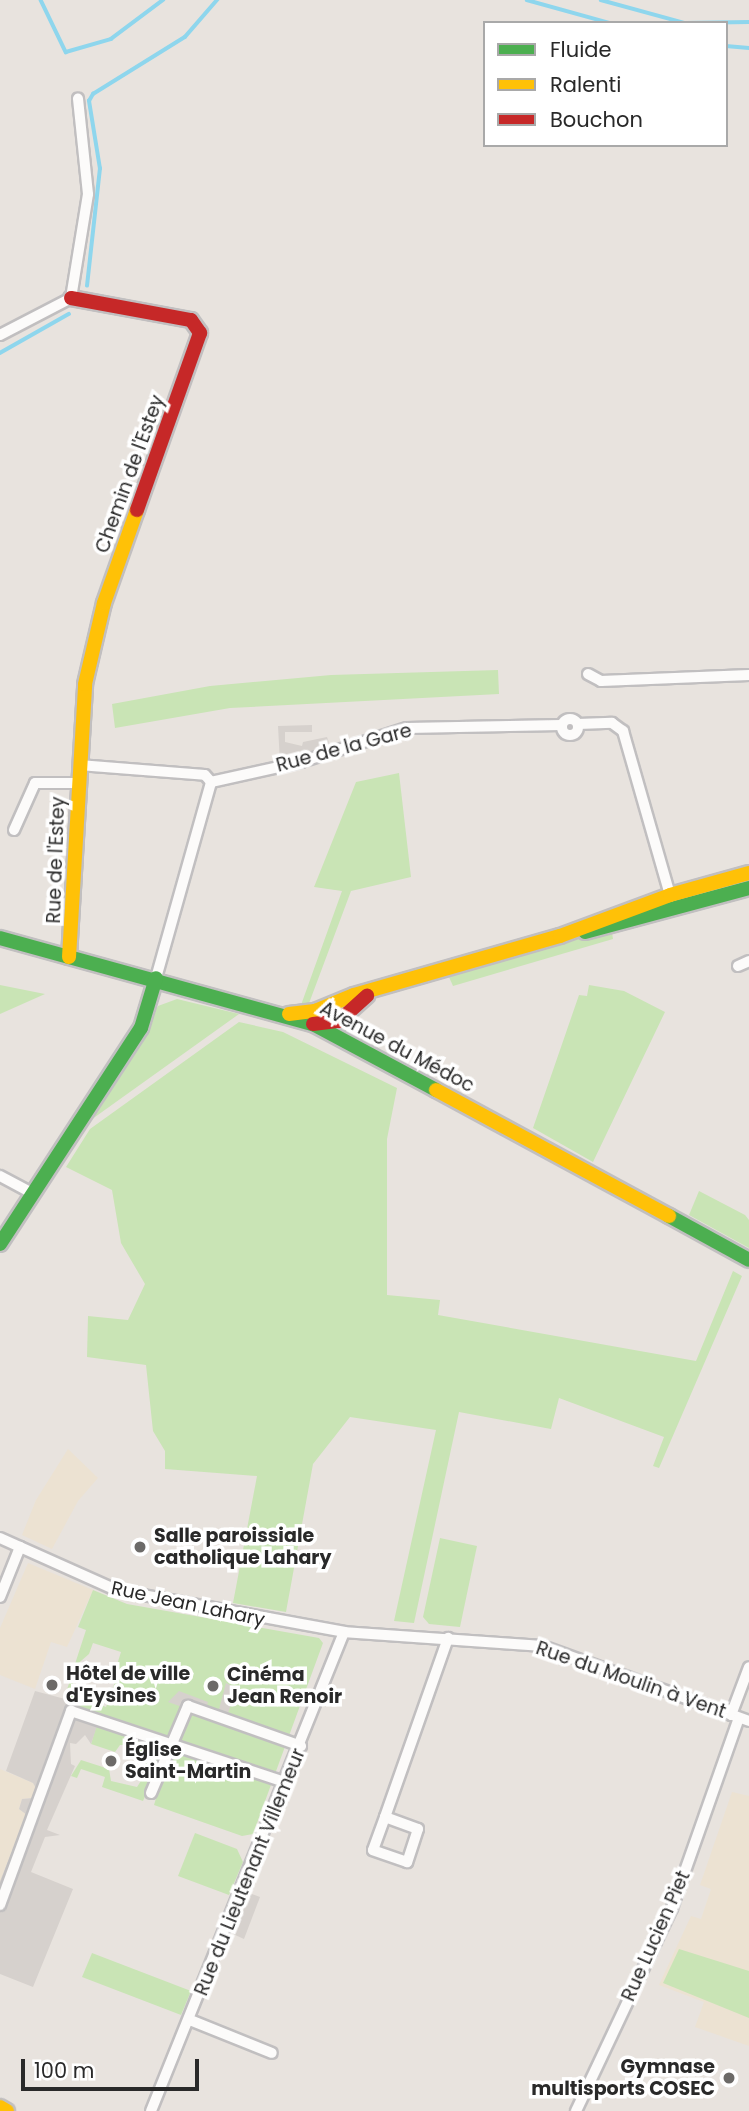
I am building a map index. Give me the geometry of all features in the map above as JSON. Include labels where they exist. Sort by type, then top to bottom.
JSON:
[{"type":"street","points":[[0,335],[71,298],[89,194],[78,99]]},
{"type":"street","name":"Chemin de l'Estey","points":[[71,298],[191,320],[200,333],[104,603],[85,684],[79,765]]},
{"type":"street","points":[[588,674],[601,681],[749,675]]},
{"type":"street","name":"Rue de la Gare","points":[[79,765],[205,775],[211,782],[301,762],[407,728],[562,725],[569,718],[578,724],[612,723],[623,731],[670,895]]},
{"type":"street","name":"Rue de l'Estey","points":[[69,957],[79,765]]},
{"type":"street","points":[[0,1244],[141,1028],[211,782]]},
{"type":"street","points":[[15,830],[36,783],[78,783]]},
{"type":"street","points":[[560,936],[670,895],[749,873]]},
{"type":"street","points":[[289,1014],[315,1011],[560,936],[674,910],[749,888]]},
{"type":"street","points":[[670,895],[674,910]]},
{"type":"street","name":"Avenue du Médoc","points":[[0,938],[289,1014],[313,1024],[351,1042],[749,1260]]},
{"type":"street","points":[[738,966],[749,961]]},
{"type":"street","points":[[313,1024],[339,1021],[353,1004],[374,991]]},
{"type":"street","points":[[339,1021],[351,1042]]},
{"type":"street","points":[[0,1175],[32,1194]]},
{"type":"street","name":"Rue Jean Lahary","points":[[0,1538],[116,1590],[344,1632]]},
{"type":"street","points":[[0,1597],[20,1547]]},
{"type":"street","name":"Rue du Moulin à Vent","points":[[344,1632],[541,1646],[740,1718]]},
{"type":"street","name":"Rue du Lieutenant Villemeur","points":[[151,2111],[287,1783],[344,1632]]},
{"type":"street","points":[[385,1817],[418,1829],[407,1862],[373,1850],[448,1638]]},
{"type":"street","name":"Rue Lucien Piet","points":[[576,2111],[673,1908],[740,1718],[749,1668]]},
{"type":"street","points":[[151,1793],[188,1706],[301,1746]]},
{"type":"street","points":[[0,1905],[71,1711],[287,1783]]},
{"type":"street","points":[[190,2020],[272,2053]]},
{"type":"street","points":[[0,2107],[7,2111]]},
{"type":"shaded area","points":[[312,725],[312,732],[285,732],[285,742],[302,746],[303,742],[327,737],[331,748],[280,763],[278,726]]},
{"type":"shaded area","points":[[68,1449],[98,1478],[78,1501],[52,1549],[22,1535],[36,1500]]},
{"type":"shaded area","points":[[28,1563],[93,1590],[67,1647],[51,1642],[35,1689],[0,1675],[0,1628]]},
{"type":"shaded area","points":[[226,1683],[253,1696],[250,1704],[233,1698],[225,1722],[168,1702],[179,1691],[208,1702],[206,1709],[218,1713]]},
{"type":"shaded area","points":[[35,1691],[80,1703],[78,1709],[100,1717],[91,1744],[85,1735],[76,1744],[70,1743],[71,1764],[75,1766],[47,1830],[60,1835],[45,1837],[31,1872],[73,1889],[33,1987],[0,1974],[0,1881],[27,1815],[19,1809],[22,1799],[33,1798],[37,1790],[33,1783],[6,1771]]},
{"type":"shaded area","points":[[0,1769],[33,1783],[37,1790],[33,1798],[22,1799],[19,1809],[27,1814],[0,1881]]},
{"type":"shaded area","points":[[732,1792],[749,1796],[749,2046],[695,2027],[704,2002],[659,1985],[691,1916],[701,1919],[711,1889],[700,1885]]},
{"type":"shaded area","points":[[249,1893],[260,1897],[244,1939],[233,1934]]},
{"type":"green space","points":[[498,670],[499,694],[230,708],[115,728],[112,704],[210,686],[331,675]]},
{"type":"green space","points":[[399,773],[411,877],[351,891],[308,1006],[301,1005],[342,891],[314,887],[356,782]]},
{"type":"green space","points":[[612,932],[613,939],[453,986],[449,977],[574,939]]},
{"type":"green space","points":[[0,985],[45,994],[0,1014]]},
{"type":"green space","points":[[589,985],[624,991],[665,1012],[593,1162],[533,1128],[579,995],[587,996]]},
{"type":"green space","points":[[177,999],[239,1014],[88,1122],[158,1006]]},
{"type":"green space","points":[[239,1022],[283,1032],[397,1088],[387,1139],[387,1295],[440,1300],[438,1315],[696,1361],[733,1271],[742,1276],[659,1468],[653,1466],[664,1437],[559,1398],[551,1429],[459,1412],[414,1623],[394,1621],[436,1430],[350,1417],[313,1464],[286,1612],[233,1603],[257,1476],[165,1469],[165,1451],[153,1431],[146,1365],[87,1357],[88,1316],[128,1320],[145,1284],[121,1243],[112,1190],[66,1167],[90,1129]]},
{"type":"green space","points":[[699,1191],[745,1215],[749,1220],[749,1248],[689,1215]]},
{"type":"green space","points":[[440,1538],[477,1546],[460,1627],[429,1624],[423,1617]]},
{"type":"green space","points":[[93,1590],[127,1604],[319,1638],[323,1643],[253,1834],[242,1836],[154,1805],[157,1795],[147,1792],[143,1801],[102,1787],[105,1777],[81,1769],[77,1778],[71,1776],[81,1760],[109,1769],[111,1781],[137,1787],[148,1770],[138,1762],[141,1753],[129,1745],[120,1745],[115,1752],[91,1744],[99,1717],[78,1710],[80,1703],[64,1698],[74,1669],[82,1674],[76,1680],[79,1683],[73,1682],[73,1698],[75,1694],[106,1707],[115,1682],[95,1675],[98,1666],[115,1671],[121,1652],[93,1643],[89,1654],[74,1667],[86,1630],[78,1627]]},
{"type":"green space","points":[[195,1833],[237,1849],[243,1862],[229,1895],[178,1876]]},
{"type":"green space","points":[[679,1949],[749,1971],[749,2018],[663,1983]]},
{"type":"green space","points":[[92,1953],[191,1991],[181,2015],[82,1977]]},
{"type":"waterway","points":[[41,0],[66,52],[111,39],[163,0]]},
{"type":"waterway","points":[[87,286],[100,169],[89,101],[93,94],[185,37],[217,0]]},
{"type":"waterway","points":[[527,0],[603,21]]},
{"type":"waterway","points":[[601,0],[678,21]]},
{"type":"waterway","points":[[728,22],[749,22]]},
{"type":"waterway","points":[[728,46],[749,48]]},
{"type":"waterway","points":[[0,353],[69,314]]},
{"type":"traffic: fast","points":[[585,932],[749,888]]},
{"type":"traffic: fast","points":[[0,938],[313,1024],[436,1090]]},
{"type":"traffic: fast","points":[[0,1244],[141,1028],[156,978]]},
{"type":"traffic: fast","points":[[669,1216],[749,1260]]},
{"type":"traffic: slow","points":[[69,957],[85,684],[104,603],[137,510]]},
{"type":"traffic: slow","points":[[289,1014],[315,1011],[354,995],[560,936],[670,895],[749,873]]},
{"type":"traffic: slow","points":[[436,1090],[669,1216]]},
{"type":"traffic: slow","points":[[0,2107],[7,2111]]},
{"type":"traffic: jam","points":[[71,298],[191,320],[200,333],[137,510]]},
{"type":"traffic: jam","points":[[313,1024],[339,1021],[367,996]]},
{"type":"place","name":"Salle paroissiale catholique Lahary","points":[[140,1547]]},
{"type":"place","name":"Hôtel de ville d'Eysines","points":[[52,1685]]},
{"type":"place","name":"Cinéma Jean Renoir","points":[[213,1686]]},
{"type":"place","name":"Église Saint-Martin","points":[[111,1761]]},
{"type":"place","name":"Gymnase multisports COSEC","points":[[729,2078]]}]
